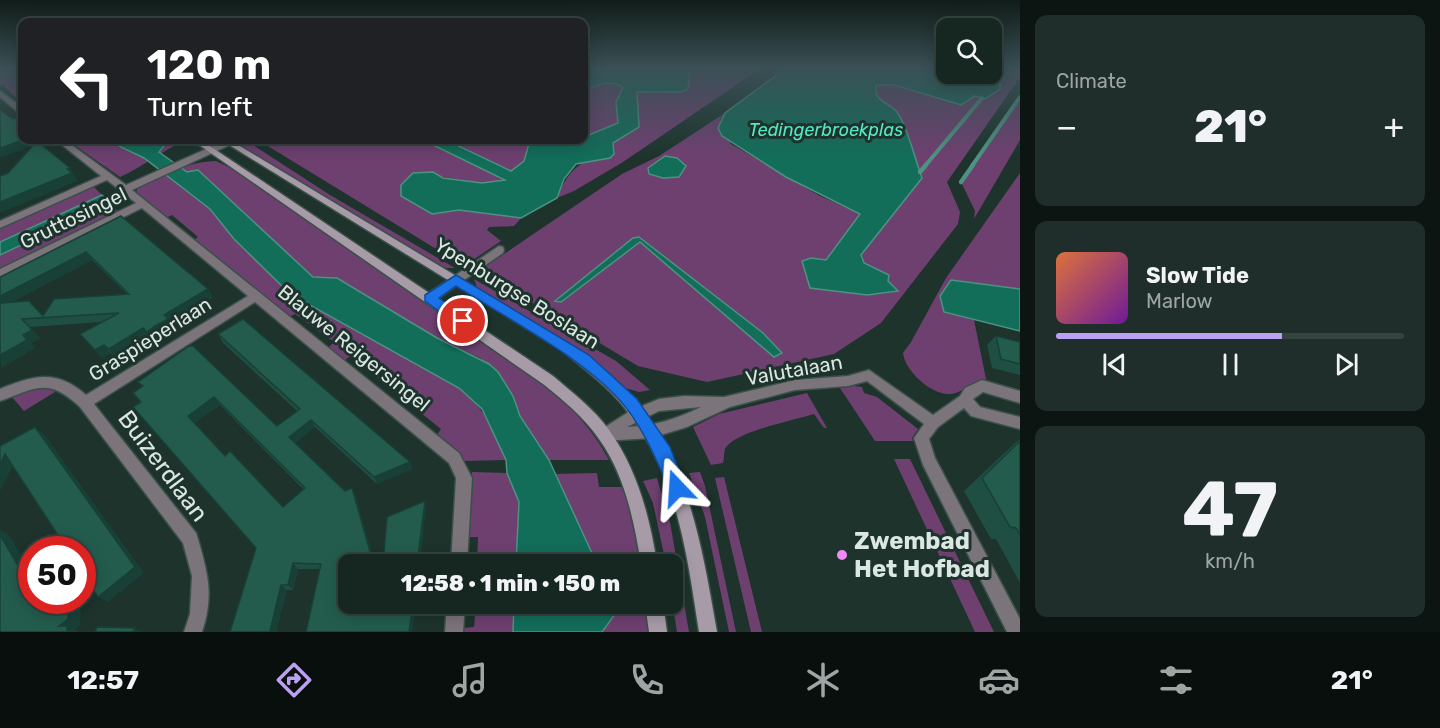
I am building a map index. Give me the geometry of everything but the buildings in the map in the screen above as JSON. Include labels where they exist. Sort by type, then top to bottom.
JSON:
[{"type":"main road","points":[[202,144],[263,183],[430,298],[548,380],[573,401],[604,435],[633,496],[647,554]]},
{"type":"main road","name":"Ypenburgse Boslaan","points":[[232,144],[584,359],[637,411],[672,471],[683,505],[697,563],[708,632]]},
{"type":"main road","points":[[656,614],[658,632]]},
{"type":"street","points":[[5,97],[18,108]]},
{"type":"street","name":"Gruttosingel","points":[[0,274],[142,204],[65,144]]},
{"type":"street","points":[[125,189],[221,144]]},
{"type":"street","points":[[0,225],[108,176]]},
{"type":"street","name":"Blauwe Reigersingel","points":[[142,204],[454,458],[464,478],[460,554]]},
{"type":"street","points":[[430,298],[500,250]]},
{"type":"street","name":"Graspieperlaan","points":[[0,395],[39,381],[69,387],[85,403],[255,296]]},
{"type":"street","name":"Valutalaan","points":[[604,435],[651,432],[682,423],[726,402],[795,385],[848,381],[869,375],[933,423]]},
{"type":"street","points":[[1017,632],[928,460],[921,438],[933,423],[965,400],[970,392],[982,386],[1020,397]]},
{"type":"street","points":[[965,400],[976,412],[1020,423]]},
{"type":"street","name":"Valutalaan","points":[[604,435],[637,411],[666,402],[726,402]]},
{"type":"street","name":"Buizerdlaan","points":[[85,403],[190,539],[200,576],[199,614],[193,632]]},
{"type":"street","points":[[454,632],[455,614]]},
{"type":"shaded area","points":[[588,97],[618,97],[616,102],[618,123],[588,135]]},
{"type":"shaded area","points":[[637,97],[718,97],[623,162],[574,191],[557,198],[562,186],[573,171],[585,162],[614,149],[612,143],[639,127]]},
{"type":"shaded area","points":[[879,97],[936,97],[961,105],[973,97],[1006,97],[947,182],[960,212],[958,224],[881,323],[834,354],[707,382],[638,366],[479,271],[622,174],[659,156],[725,113],[720,120],[731,144],[818,195],[860,214],[826,260],[811,258],[867,295],[898,291],[888,281],[889,275],[864,263],[860,255],[922,178],[897,112]]},
{"type":"shaded area","points":[[1020,100],[1020,140],[974,219],[975,211],[962,184]]},
{"type":"shaded area","points":[[73,144],[113,144],[120,148],[151,144],[178,144],[136,169],[120,177]]},
{"type":"shaded area","points":[[236,144],[251,144],[330,195],[455,268],[445,268]]},
{"type":"shaded area","points":[[265,144],[431,144],[505,180],[482,183],[437,176],[401,196],[431,214],[459,210],[521,218],[514,226],[489,227],[487,230],[501,241],[464,266]]},
{"type":"shaded area","points":[[454,144],[529,144],[524,161],[511,171]]},
{"type":"shaded area","points":[[216,161],[243,174],[528,370],[574,411],[593,434],[609,460],[549,460],[520,416],[513,396],[480,358],[437,338],[332,277],[313,277],[198,170],[171,179],[210,209],[234,239],[290,294],[459,388],[468,396],[488,421],[506,460],[463,461],[437,435],[441,429],[350,356],[343,362],[328,348],[334,342],[295,314],[289,317],[194,240],[198,237],[172,215],[166,218],[136,195],[137,189],[165,174],[196,163]]},
{"type":"shaded area","points":[[1020,173],[1020,289],[951,280],[944,312],[974,320],[987,384],[975,384],[956,393],[944,394],[928,387],[914,374],[903,353],[946,278]]},
{"type":"shaded area","points":[[94,187],[102,195],[0,242],[0,229]]},
{"type":"shaded area","points":[[110,203],[119,213],[0,271],[0,255]]},
{"type":"shaded area","points":[[474,279],[616,361],[650,390],[639,392],[625,388],[584,353],[477,287]]},
{"type":"shaded area","points":[[39,387],[49,388],[55,392],[24,411],[11,396]]},
{"type":"shaded area","points":[[862,387],[864,393],[877,397],[918,429],[912,438],[913,441],[875,441],[840,388]]},
{"type":"shaded area","points":[[807,393],[827,428],[824,428],[814,414],[765,427],[730,443],[725,449],[723,463],[711,465],[693,427],[719,414]]},
{"type":"shaded area","points":[[894,459],[910,459],[994,632],[975,632]]},
{"type":"shaded area","points":[[472,472],[507,473],[519,502],[516,554],[477,554],[478,537],[469,537]]},
{"type":"shaded area","points":[[700,472],[705,486],[736,632],[729,632],[705,517],[689,473]]},
{"type":"shaded area","points":[[597,473],[599,487],[624,487],[639,554],[592,554],[555,474]]},
{"type":"shaded area","points":[[724,477],[762,632],[751,632],[715,478]]},
{"type":"shaded area","points":[[657,478],[670,522],[676,554],[664,554],[653,503],[643,481]]},
{"type":"shaded area","points":[[683,597],[689,632],[677,632],[674,614],[683,614]]},
{"type":"shaded area","points":[[475,614],[514,614],[513,632],[464,632],[464,628],[474,627]]},
{"type":"shaded area","points":[[615,614],[648,614],[650,632],[602,632]]},
{"type":"water","points":[[618,97],[637,97],[639,127],[613,143],[614,154],[610,158],[576,164],[564,179],[557,198],[521,218],[459,210],[432,214],[401,196],[401,185],[413,173],[433,172],[443,178],[482,183],[505,180],[431,144],[454,144],[511,171],[524,161],[529,144],[588,144],[588,135],[618,123],[616,102]]},
{"type":"water","name":"Tedingerbroekplas","points":[[746,97],[879,97],[894,109],[901,118],[908,135],[922,178],[861,255],[864,263],[889,275],[888,281],[898,291],[867,295],[810,288],[802,261],[811,258],[826,260],[860,214],[786,177],[722,136],[718,128],[725,113]]},
{"type":"water","name":"Tedingerbroekplas","points":[[936,97],[973,97],[961,105]]},
{"type":"water","points":[[114,144],[165,144],[159,152],[187,172],[198,170],[313,277],[337,278],[437,338],[489,364],[498,372],[513,396],[520,416],[549,460],[592,554],[516,554],[519,502],[507,473],[506,460],[482,409],[459,388],[290,294],[234,239],[210,209],[144,158]]},
{"type":"water","points":[[665,156],[677,158],[686,166],[679,177],[663,178],[649,174],[648,168]]},
{"type":"water","points":[[102,195],[110,203],[0,255],[0,242]]},
{"type":"water","points":[[639,237],[763,333],[782,353],[774,357],[640,242],[561,302],[555,301],[633,238]]},
{"type":"water","points":[[951,280],[1020,289],[1020,331],[944,312],[940,296]]},
{"type":"water","points":[[514,614],[615,614],[602,632],[513,632]]},
{"type":"waterway","points":[[972,166],[1020,97]]},
{"type":"waterway","points":[[925,166],[982,98]]},
{"type":"waterway","points":[[920,172],[926,165]]},
{"type":"waterway","points":[[961,182],[973,165]]},
{"type":"place","name":"Zwembad Het Hofbad","points":[[842,555]]},
{"type":"route","points":[[463,321],[430,298],[456,280],[584,359],[632,403],[664,452],[677,488]]}]
